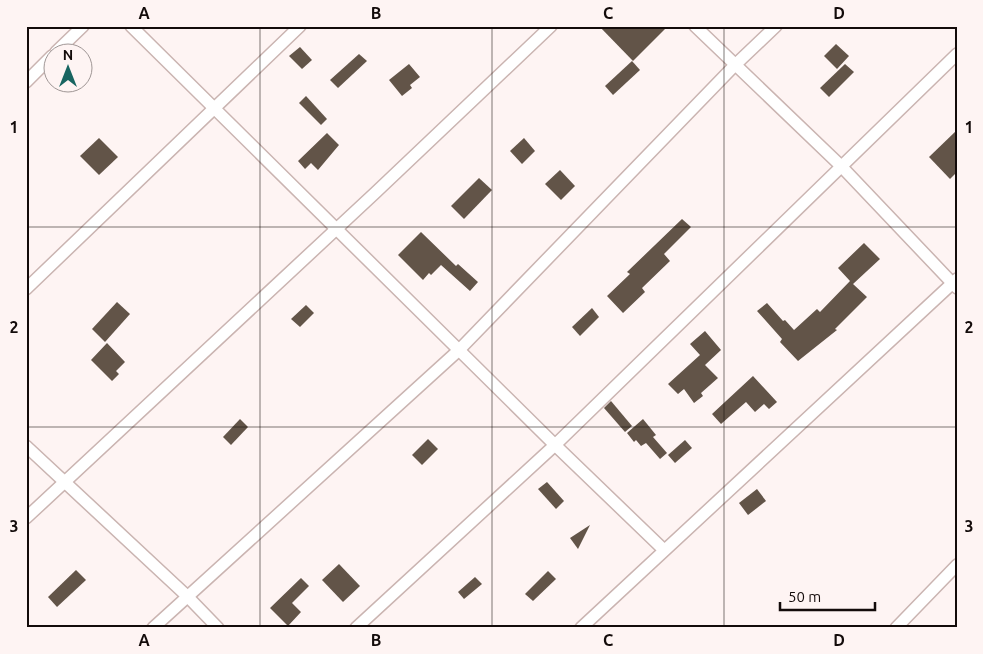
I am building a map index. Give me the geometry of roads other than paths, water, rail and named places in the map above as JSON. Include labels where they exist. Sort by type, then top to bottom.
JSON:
[{"type":"street","points":[[66,42],[83,26]]},
{"type":"street","points":[[131,26],[555,445],[664,550]]},
{"type":"street","points":[[26,290],[300,26]]},
{"type":"street","points":[[26,518],[551,26]]},
{"type":"street","points":[[581,628],[955,283],[842,166],[696,26]]},
{"type":"street","points":[[153,628],[459,350],[735,65],[776,26]]},
{"type":"street","points":[[356,628],[555,445],[957,54]]},
{"type":"street","points":[[26,82],[42,66]]},
{"type":"street","points":[[26,446],[187,596],[218,628]]},
{"type":"street","points":[[896,628],[957,565]]}]
